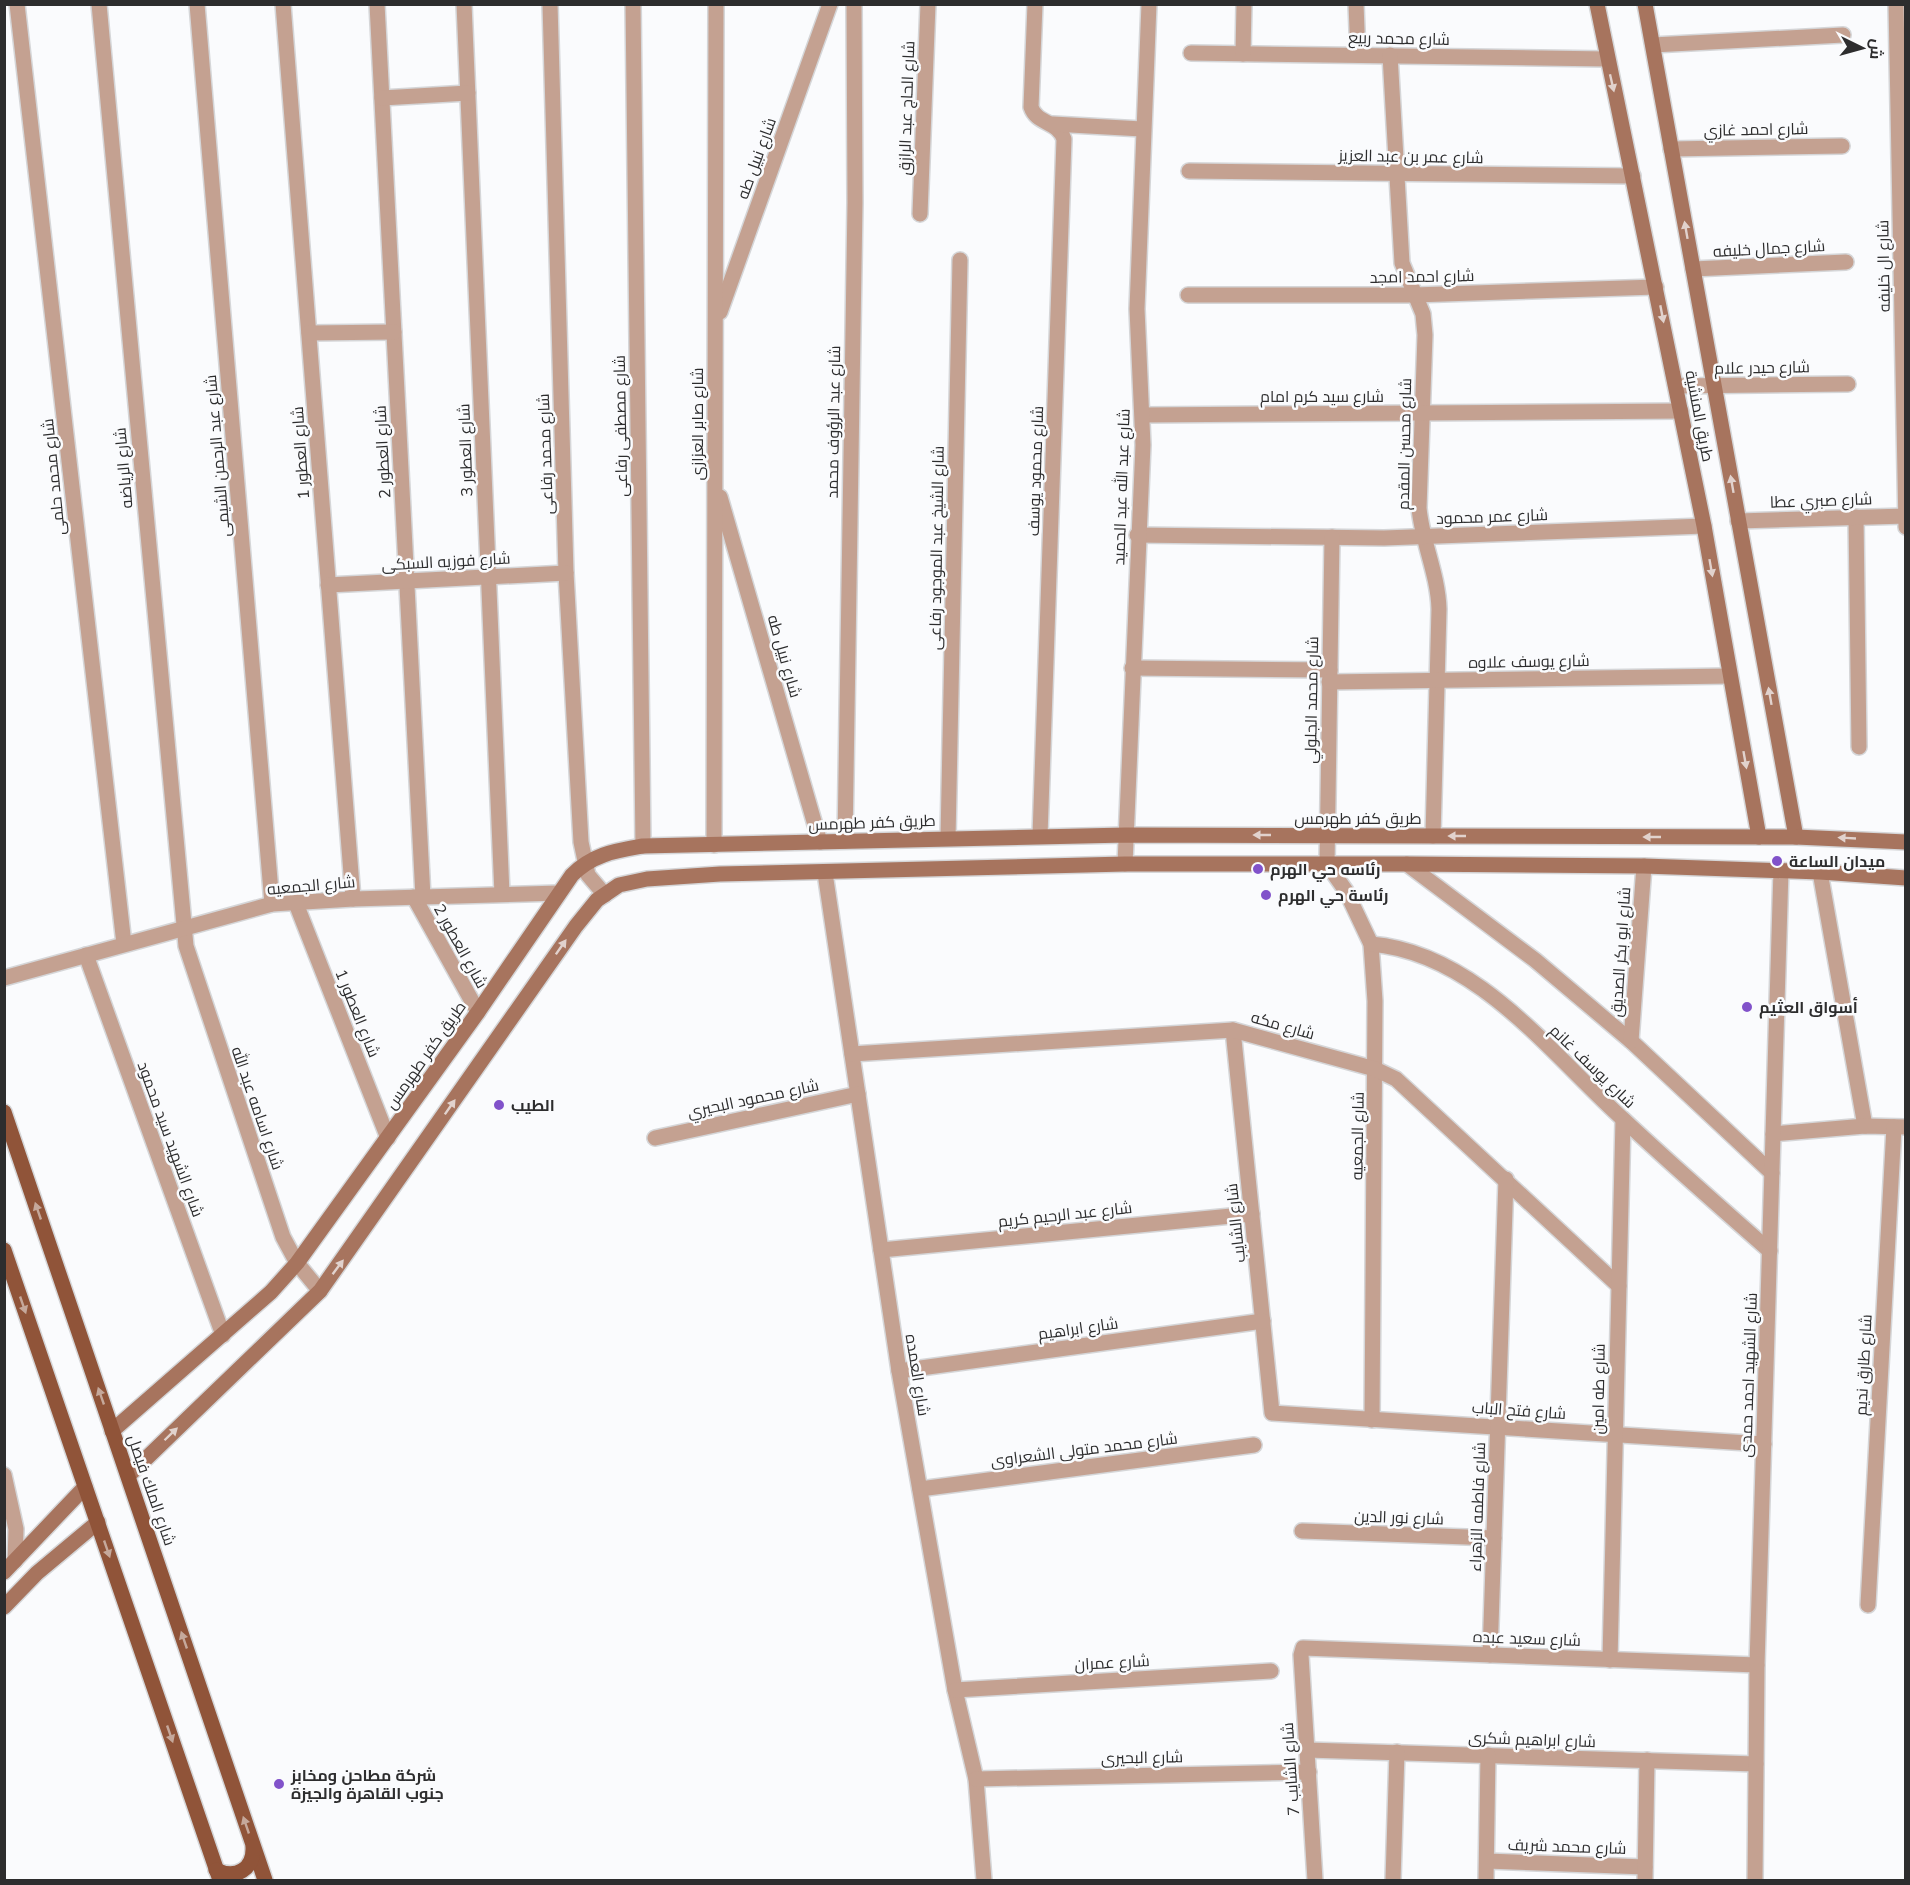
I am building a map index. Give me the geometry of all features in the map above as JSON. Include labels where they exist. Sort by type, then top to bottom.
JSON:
[{"type":"main road","name":"شارع الملك فيصل","points":[[4,1112],[265,1881]]},
{"type":"main road","points":[[4,1250],[218,1875],[231,1875],[246,1869],[254,1855],[253,1847]]},
{"type":"street","name":"شارع محمد حلمى","points":[[17,4],[124,945]]},
{"type":"street","name":"شارع الرياضه","points":[[99,4],[183,928]]},
{"type":"street","name":"شارع عبد الرحمن الشيمى","points":[[197,4],[272,904]]},
{"type":"street","name":"شارع العطور 1","points":[[283,4],[352,899]]},
{"type":"street","name":"شارع العطور 2","points":[[377,4],[407,581],[418,897],[478,1012]]},
{"type":"street","name":"شارع العطور 3","points":[[464,4],[502,894]]},
{"type":"street","name":"شارع محمد رفاعى","points":[[550,4],[566,573],[584,863],[596,886],[605,895]]},
{"type":"street","name":"شارع مصطفى رفاعى","points":[[633,4],[643,846]]},
{"type":"street","name":"شارع صابر العزازى","points":[[714,844],[716,4]]},
{"type":"street","name":"شارع نبيل طه","points":[[715,324],[830,4]]},
{"type":"street","name":"شارع عبد الرؤوف محمد","points":[[845,841],[855,203],[854,4]]},
{"type":"street","name":"شارع الحاج عبد الرازق","points":[[920,214],[928,4]]},
{"type":"street","name":"شارع محمود يوسف","points":[[1035,4],[1031,107],[1064,139],[1040,836]]},
{"type":"street","name":"شارع عبد الله عبد الحميد","points":[[1125,864],[1143,415],[1137,330],[1142,129],[1149,4]]},
{"type":"street","points":[[1243,54],[1245,4]]},
{"type":"street","points":[[1356,4],[1358,55]]},
{"type":"street","name":"طريق المنشية","points":[[1598,4],[1607,59],[1704,526],[1759,837]]},
{"type":"street","name":"طريق المنشية","points":[[1645,4],[1796,837]]},
{"type":"street","name":"شارع ال خليفه","points":[[1896,4],[1905,527]]},
{"type":"street","points":[[1653,45],[1843,35]]},
{"type":"street","name":"شارع محمد ربيع","points":[[1191,53],[1607,59]]},
{"type":"street","name":"شارع محسن المقدم","points":[[1390,56],[1402,263],[1425,325],[1419,508],[1439,594],[1433,836]]},
{"type":"street","points":[[382,98],[468,93]]},
{"type":"street","points":[[1046,122],[1142,129]]},
{"type":"street","name":"شارع احمد غازي","points":[[1671,149],[1842,146]]},
{"type":"street","name":"شارع عمر بن عبد العزيز","points":[[1189,171],[1633,176]]},
{"type":"street","name":"شارع الشيخ عبد الموجود رفاعى","points":[[948,838],[960,260]]},
{"type":"street","name":"شارع جمال خليفه","points":[[1693,269],[1846,262]]},
{"type":"street","name":"شارع احمد امجد","points":[[1188,295],[1414,295],[1656,287]]},
{"type":"street","points":[[309,333],[394,332]]},
{"type":"street","name":"شارع حيدر علام","points":[[1676,386],[1848,384]]},
{"type":"street","name":"شارع سيد كرم امام","points":[[1143,415],[1681,411]]},
{"type":"street","name":"شارع نبيل طه","points":[[715,480],[820,842]]},
{"type":"street","name":"شارع صبري عطا","points":[[1738,521],[1905,516]]},
{"type":"street","points":[[1856,517],[1859,747]]},
{"type":"street","name":"شارع عمر محمود","points":[[1137,535],[1424,536],[1704,526]]},
{"type":"street","name":"شارع محمد الجلولي","points":[[1327,864],[1332,537]]},
{"type":"street","name":"شارع فوزيه السبكى","points":[[328,585],[566,573]]},
{"type":"street","name":"شارع يوسف علاوه","points":[[1132,668],[1437,680],[1730,676]]},
{"type":"street","name":"طريق كفر طهرمس","points":[[112,1431],[271,1292],[297,1263],[478,1012],[559,893],[584,863],[601,854],[643,846],[1126,835],[1796,837],[1905,842]]},
{"type":"street","points":[[129,1475],[321,1291],[576,926],[605,895],[619,885],[647,879],[1125,864],[1644,866],[1781,870],[1905,878]]},
{"type":"street","name":"شارع الجمعيه","points":[[1327,864],[1346,891],[1371,944],[1375,1001],[1372,1420]]},
{"type":"street","points":[[1407,864],[1535,960],[1631,1041],[1772,1173]]},
{"type":"street","name":"شارع ابو بكر الصديق","points":[[1631,1041],[1644,866]]},
{"type":"street","name":"شارع الشهيد احمد حمدى","points":[[1755,1881],[1757,1665],[1781,870]]},
{"type":"street","points":[[1820,872],[1865,1126]]},
{"type":"street","name":"شارع العمده","points":[[825,873],[898,1371],[955,1690],[976,1779],[984,1881]]},
{"type":"street","name":"شارع الجمعيه","points":[[4,978],[272,904],[295,901],[559,893]]},
{"type":"street","name":"شارع العطور 1","points":[[295,901],[388,1138]]},
{"type":"street","name":"شارع اسامه عبد الله","points":[[183,928],[193,972],[283,1237],[297,1263],[321,1291]]},
{"type":"street","name":"شارع يوسف غانم","points":[[1371,944],[1396,946],[1422,956],[1480,987],[1623,1120],[1770,1251]]},
{"type":"street","name":"شارع الشهيد سيد محمود","points":[[86,955],[223,1335]]},
{"type":"street","name":"شارع مكه","points":[[852,1054],[1233,1029],[1375,1069],[1396,1079],[1619,1286]]},
{"type":"street","name":"شارع الشايب","points":[[1233,1029],[1272,1413]]},
{"type":"street","name":"شارع محمود البحيري","points":[[655,1138],[858,1094]]},
{"type":"street","name":"شارع طه امين","points":[[1610,1660],[1623,1120]]},
{"type":"street","points":[[1773,1134],[1865,1126],[1900,1127]]},
{"type":"street","name":"شارع طارق نديم","points":[[1868,1605],[1900,1127]]},
{"type":"street","name":"شارع فاطمه الزهراء","points":[[1490,1655],[1506,1179]]},
{"type":"street","name":"شارع عبد الرحيم كريم","points":[[881,1250],[1252,1214]]},
{"type":"street","name":"شارع ابراهيم","points":[[898,1371],[1263,1321]]},
{"type":"street","name":"شارع فتح الباب","points":[[1272,1413],[1764,1444]]},
{"type":"street","name":"شارع محمد متولى الشعراوى","points":[[920,1489],[1254,1445]]},
{"type":"street","points":[[4,1474],[16,1529],[15,1560]]},
{"type":"street","points":[[4,1572],[85,1487]]},
{"type":"street","points":[[4,1607],[37,1573],[98,1522]]},
{"type":"street","name":"شارع نور الدين","points":[[1302,1531],[1494,1538]]},
{"type":"street","name":"شارع سعيد عبده","points":[[1301,1655],[1303,1648],[1310,1646],[1757,1665]]},
{"type":"street","name":"شارع الشايب 7","points":[[1301,1655],[1315,1881]]},
{"type":"street","name":"شارع عمران","points":[[955,1690],[1270,1671]]},
{"type":"street","name":"شارع ابراهيم شكرى","points":[[1307,1750],[1756,1764]]},
{"type":"street","points":[[1393,1881],[1397,1752]]},
{"type":"street","points":[[1486,1881],[1488,1755]]},
{"type":"street","points":[[1645,1874],[1647,1761]]},
{"type":"street","name":"شارع البحيرى","points":[[976,1779],[1309,1772]]},
{"type":"street","name":"شارع محمد شريف","points":[[1487,1861],[1645,1874]]},
{"type":"place","name":"ميدان الساعة","points":[[1777,861]]},
{"type":"place","name":"رئاسه حي الهرم","points":[[1258,869]]},
{"type":"place","name":"رئاسة حي الهرم","points":[[1266,895]]},
{"type":"place","name":"أسواق العثيم","points":[[1747,1007]]},
{"type":"place","name":"الطيب","points":[[499,1105]]},
{"type":"place","name":"شركة مطاحن ومخابز جنوب القاهرة والجيزة","points":[[279,1784]]}]
